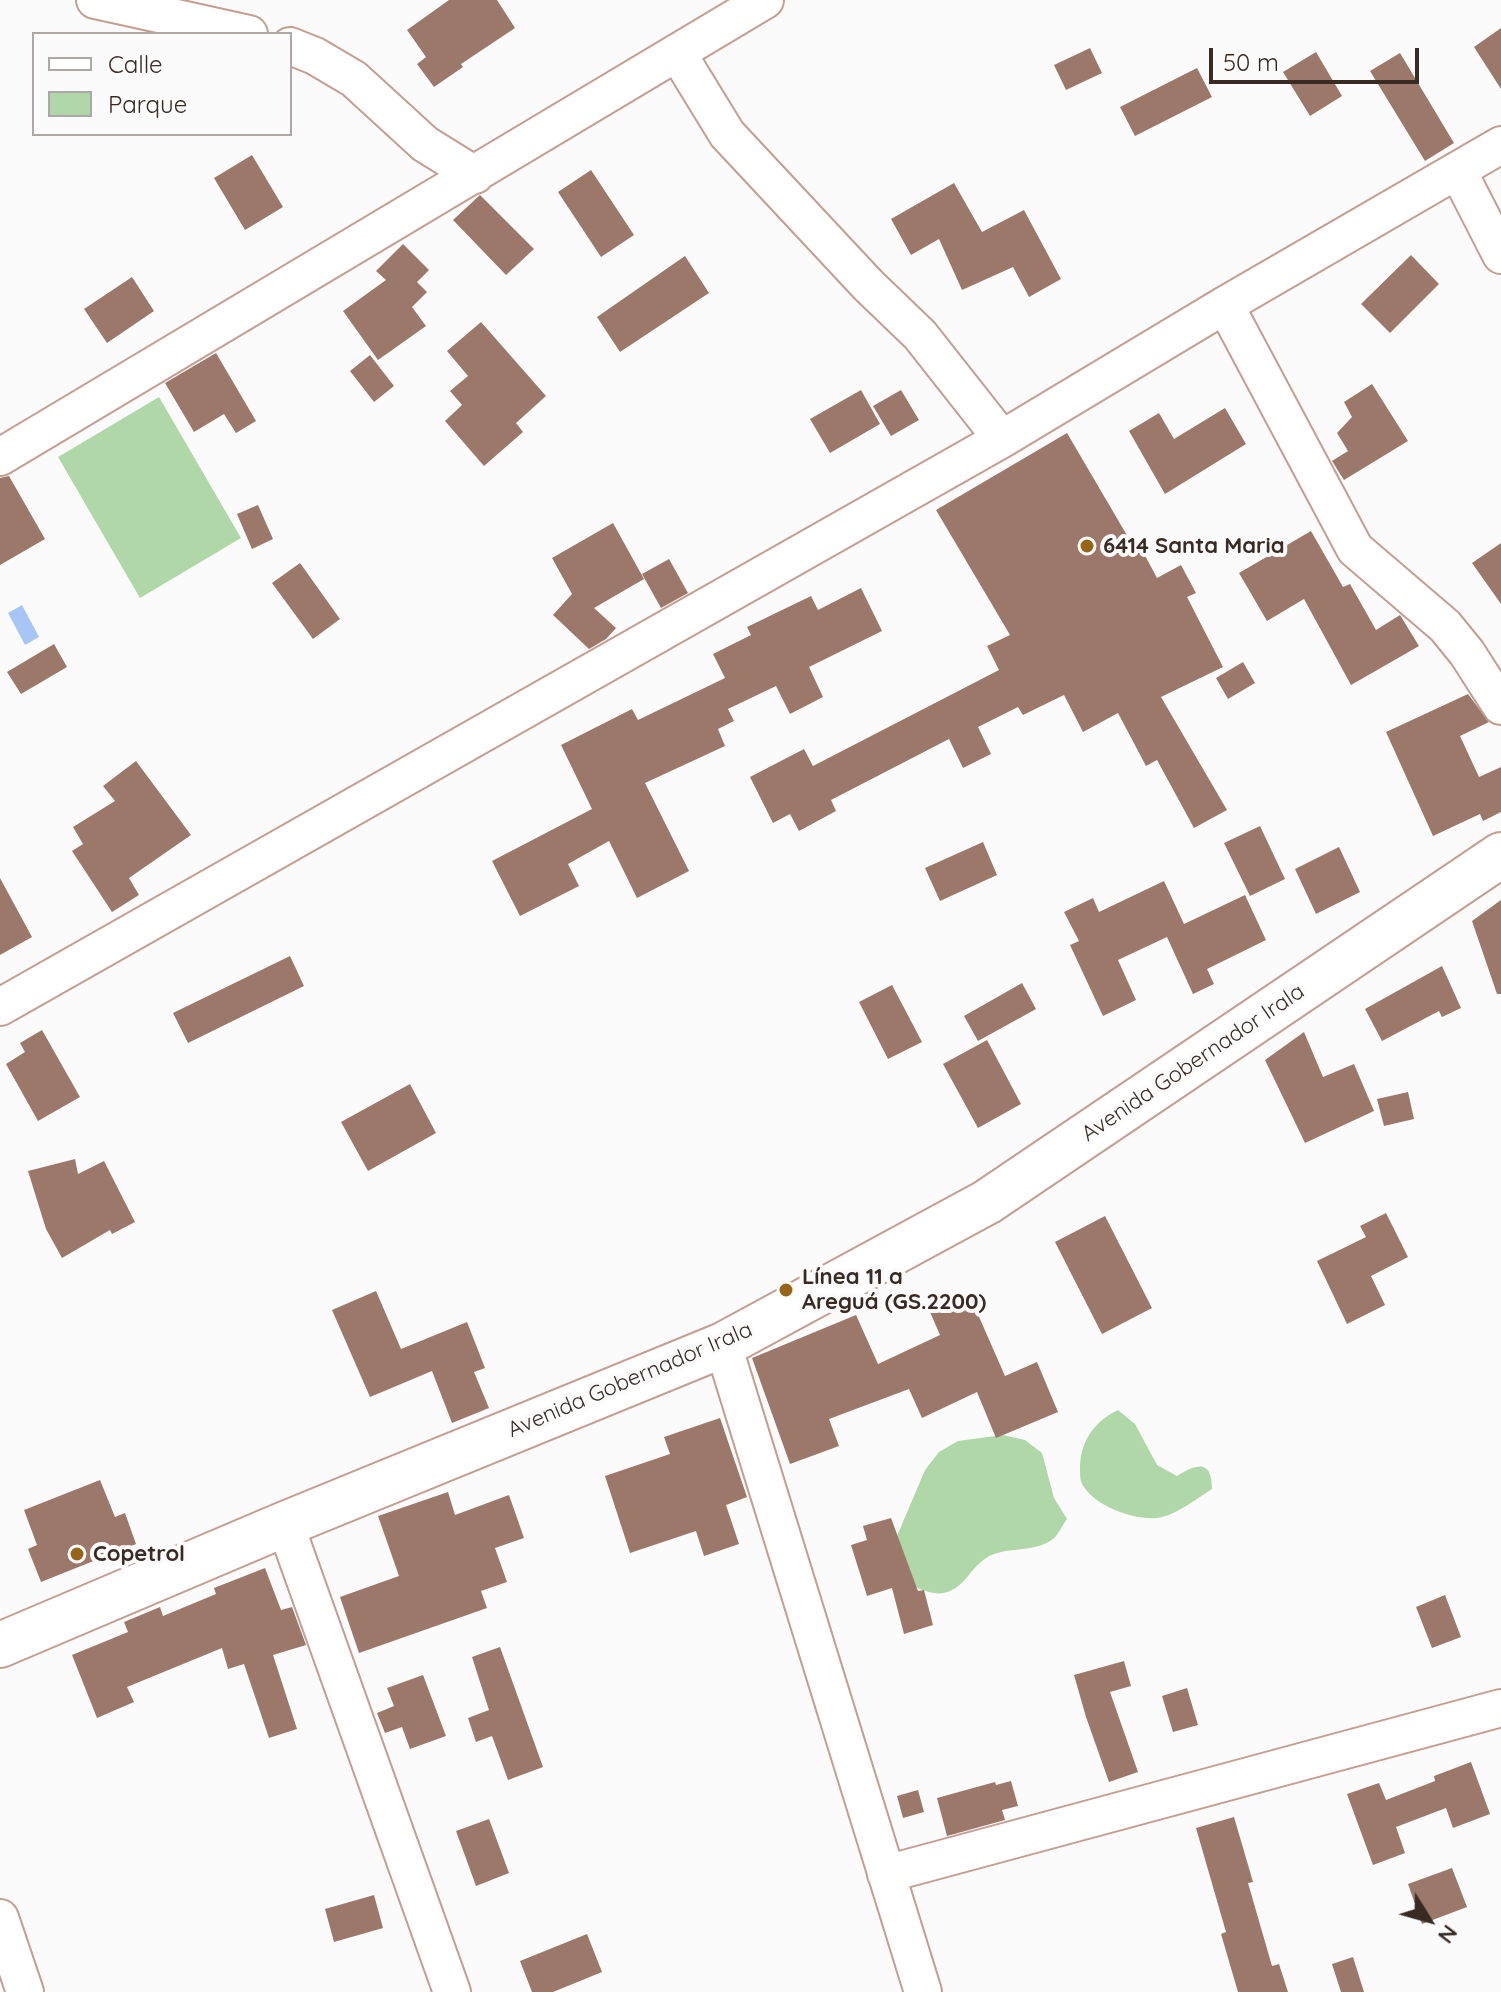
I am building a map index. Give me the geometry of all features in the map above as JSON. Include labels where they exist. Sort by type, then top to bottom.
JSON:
[{"type":"main road","name":"Avenida Gobernador Irala","points":[[0,1645],[285,1524],[723,1345],[987,1202],[1501,855]]},
{"type":"street","points":[[95,0],[240,32]]},
{"type":"street","points":[[0,457],[765,0]]},
{"type":"street","points":[[292,47],[315,56],[354,79],[425,144],[475,175]]},
{"type":"street","points":[[678,54],[727,134],[868,285],[920,335],[1002,439]]},
{"type":"street","points":[[0,1007],[1002,439],[1501,145]]},
{"type":"street","points":[[1458,171],[1501,255]]},
{"type":"street","points":[[1225,305],[1355,549],[1445,626],[1467,653],[1501,706]]},
{"type":"street","points":[[723,1345],[923,1992]]},
{"type":"street","points":[[285,1524],[452,1992]]},
{"type":"street","points":[[886,1874],[1501,1708]]},
{"type":"street","points":[[0,1918],[25,1992]]},
{"type":"green space","points":[[159,397],[241,538],[140,598],[58,457]]},
{"type":"green space","points":[[1118,1410],[1135,1424],[1157,1465],[1177,1476],[1202,1467],[1209,1473],[1212,1489],[1178,1511],[1157,1518],[1117,1511],[1098,1501],[1080,1478],[1081,1459],[1086,1441],[1095,1427]]},
{"type":"green space","points":[[1003,1435],[1025,1440],[1042,1453],[1054,1498],[1067,1519],[1059,1532],[1045,1544],[990,1556],[960,1585],[944,1593],[926,1591],[904,1581],[897,1536],[925,1470],[939,1452],[958,1441]]},
{"type":"water","points":[[22,605],[39,637],[25,645],[8,613]]},
{"type":"building","points":[[449,0],[497,0],[515,28],[461,64],[463,67],[434,87],[417,64],[426,57],[407,30]]},
{"type":"building","points":[[1501,28],[1501,89],[1474,47]]},
{"type":"building","points":[[1090,48],[1102,73],[1066,90],[1054,65]]},
{"type":"building","points":[[1316,52],[1342,96],[1310,116],[1283,72]]},
{"type":"building","points":[[1400,53],[1454,143],[1425,161],[1370,71]]},
{"type":"building","points":[[1197,68],[1212,97],[1135,136],[1120,107]]},
{"type":"building","points":[[252,155],[283,207],[245,230],[214,178]]},
{"type":"building","points":[[591,170],[634,235],[601,257],[558,192]]},
{"type":"building","points":[[954,183],[982,232],[1024,210],[1061,279],[1029,297],[1013,267],[962,290],[939,239],[911,255],[891,219]]},
{"type":"building","points":[[480,195],[534,249],[506,275],[453,220]]},
{"type":"building","points":[[403,244],[429,270],[417,282],[427,292],[412,307],[426,326],[378,360],[343,311],[386,280],[376,271]]},
{"type":"building","points":[[1411,255],[1439,284],[1390,333],[1361,304]]},
{"type":"building","points":[[685,256],[709,293],[620,352],[597,317]]},
{"type":"building","points":[[132,277],[154,311],[107,343],[84,309]]},
{"type":"building","points":[[481,322],[546,396],[516,423],[523,432],[484,466],[445,421],[462,405],[450,391],[468,376],[447,351]]},
{"type":"building","points":[[216,353],[256,421],[236,433],[224,414],[194,432],[165,383]]},
{"type":"building","points":[[370,355],[394,386],[374,402],[350,371]]},
{"type":"building","points":[[1372,384],[1408,441],[1344,480],[1332,461],[1348,451],[1337,433],[1352,417],[1344,402]]},
{"type":"building","points":[[861,390],[880,424],[830,453],[810,419]]},
{"type":"building","points":[[901,390],[919,420],[891,436],[873,406]]},
{"type":"building","points":[[1225,408],[1246,444],[1165,494],[1129,431],[1159,413],[1174,439]]},
{"type":"building","points":[[1067,433],[1135,549],[1140,546],[1157,578],[1181,565],[1196,593],[1187,597],[1223,667],[1161,697],[1227,810],[1194,828],[1157,760],[1146,766],[1118,713],[1083,732],[1064,695],[1023,715],[1018,707],[978,727],[991,754],[963,768],[949,739],[831,800],[836,811],[799,831],[790,814],[773,823],[750,777],[804,749],[813,766],[999,670],[987,646],[1010,635],[936,510]]},
{"type":"building","points":[[9,476],[45,539],[0,565],[0,478]]},
{"type":"building","points":[[258,505],[273,539],[252,549],[237,514]]},
{"type":"building","points":[[613,523],[644,579],[594,608],[616,628],[606,639],[589,649],[553,615],[572,594],[552,558]]},
{"type":"building","points":[[1311,531],[1343,587],[1350,584],[1376,630],[1400,615],[1419,646],[1351,685],[1304,599],[1267,621],[1239,573]]},
{"type":"building","points":[[1501,543],[1501,604],[1472,563]]},
{"type":"building","points":[[669,559],[688,593],[661,608],[642,574]]},
{"type":"building","points":[[300,563],[340,619],[313,639],[272,583]]},
{"type":"building","points":[[861,588],[882,631],[809,667],[823,697],[790,714],[776,686],[728,709],[734,721],[718,729],[725,746],[645,783],[689,871],[637,898],[609,841],[568,864],[579,886],[520,916],[492,861],[592,809],[561,745],[632,709],[638,720],[725,678],[713,654],[751,635],[747,627],[811,596],[818,610]]},
{"type":"building","points":[[54,644],[67,667],[21,694],[7,672]]},
{"type":"building","points":[[1243,662],[1255,683],[1228,699],[1216,678]]},
{"type":"building","points":[[1468,694],[1489,722],[1460,736],[1479,777],[1501,767],[1501,812],[1483,821],[1480,814],[1433,836],[1386,732]]},
{"type":"building","points":[[136,761],[191,835],[129,878],[139,895],[112,912],[72,851],[83,844],[73,827],[115,801],[103,786]]},
{"type":"building","points":[[1260,826],[1285,879],[1250,896],[1224,843]]},
{"type":"building","points":[[983,842],[997,875],[940,901],[925,868]]},
{"type":"building","points":[[1339,847],[1360,892],[1316,914],[1295,869]]},
{"type":"building","points":[[0,878],[32,937],[0,955]]},
{"type":"building","points":[[1164,881],[1184,924],[1245,895],[1266,940],[1207,969],[1214,984],[1193,994],[1167,937],[1118,960],[1136,1000],[1103,1016],[1070,945],[1079,941],[1064,912],[1093,898],[1099,912]]},
{"type":"building","points":[[1501,900],[1501,994],[1497,994],[1472,921]]},
{"type":"building","points":[[290,956],[304,986],[188,1043],[173,1013]]},
{"type":"building","points":[[1442,966],[1461,1008],[1442,1017],[1439,1011],[1382,1041],[1365,1009]]},
{"type":"building","points":[[1022,983],[1036,1009],[978,1041],[964,1016]]},
{"type":"building","points":[[892,985],[922,1042],[888,1059],[859,1002]]},
{"type":"building","points":[[42,1030],[80,1097],[38,1121],[6,1064],[25,1052],[20,1043]]},
{"type":"building","points":[[1304,1032],[1323,1077],[1354,1064],[1374,1111],[1305,1143],[1265,1060]]},
{"type":"building","points":[[987,1040],[1021,1104],[978,1128],[943,1064]]},
{"type":"building","points":[[410,1084],[436,1133],[368,1171],[341,1122]]},
{"type":"building","points":[[1408,1092],[1414,1119],[1384,1126],[1377,1099]]},
{"type":"building","points":[[75,1159],[78,1174],[104,1161],[135,1222],[112,1234],[110,1230],[62,1258],[46,1229],[28,1171]]},
{"type":"building","points":[[1386,1213],[1408,1257],[1371,1276],[1385,1305],[1347,1324],[1317,1261],[1366,1237],[1360,1226]]},
{"type":"building","points":[[1105,1216],[1152,1308],[1102,1334],[1055,1242]]},
{"type":"building","points":[[376,1291],[401,1349],[467,1322],[485,1368],[474,1372],[489,1408],[452,1423],[432,1371],[370,1397],[332,1310]]},
{"type":"building","points":[[969,1294],[1005,1376],[1037,1362],[1058,1412],[996,1438],[977,1392],[922,1418],[909,1389],[829,1419],[839,1446],[790,1464],[752,1358],[856,1315],[878,1364],[940,1335],[930,1312]]},
{"type":"building","points":[[720,1418],[747,1497],[726,1505],[739,1544],[704,1556],[696,1531],[630,1553],[605,1476],[670,1454],[664,1437]]},
{"type":"building","points":[[100,1480],[115,1517],[125,1513],[136,1544],[41,1582],[28,1549],[37,1545],[24,1510]]},
{"type":"building","points":[[448,1492],[455,1515],[509,1495],[524,1538],[495,1548],[507,1582],[481,1591],[487,1608],[359,1653],[340,1597],[399,1576],[378,1516]]},
{"type":"building","points":[[891,1518],[918,1591],[924,1590],[933,1625],[904,1634],[892,1588],[867,1596],[851,1545],[867,1540],[863,1526]]},
{"type":"building","points":[[265,1568],[281,1610],[292,1607],[306,1645],[273,1655],[297,1729],[269,1738],[244,1664],[228,1669],[222,1648],[127,1687],[134,1702],[97,1718],[72,1655],[128,1632],[124,1622],[160,1607],[163,1616],[216,1594],[214,1588]]},
{"type":"building","points":[[1445,1595],[1461,1637],[1432,1648],[1416,1607]]},
{"type":"building","points":[[500,1647],[543,1767],[508,1780],[492,1736],[476,1742],[468,1718],[489,1710],[472,1657]]},
{"type":"building","points":[[1124,1661],[1131,1686],[1110,1692],[1138,1772],[1109,1782],[1074,1675]]},
{"type":"building","points":[[423,1675],[446,1736],[410,1749],[402,1727],[385,1733],[377,1713],[394,1706],[387,1688]]},
{"type":"building","points":[[1187,1688],[1198,1725],[1173,1732],[1162,1696]]},
{"type":"building","points":[[1471,1762],[1490,1814],[1453,1828],[1446,1808],[1396,1827],[1405,1853],[1373,1865],[1347,1794],[1379,1783],[1386,1800],[1435,1781],[1434,1776]]},
{"type":"building","points":[[1011,1781],[1018,1806],[1002,1810],[1005,1820],[947,1836],[937,1798],[995,1782],[996,1785]]},
{"type":"building","points":[[918,1790],[924,1812],[903,1818],[897,1796]]},
{"type":"building","points":[[1234,1817],[1253,1882],[1248,1883],[1272,1966],[1279,1964],[1288,1992],[1238,1992],[1221,1934],[1226,1932],[1196,1828]]},
{"type":"building","points":[[489,1819],[509,1873],[476,1886],[456,1831]]},
{"type":"building","points":[[1452,1868],[1467,1907],[1422,1924],[1408,1884]]},
{"type":"building","points":[[374,1895],[383,1928],[334,1942],[325,1909]]},
{"type":"building","points":[[587,1934],[602,1972],[553,1992],[532,1992],[520,1961]]},
{"type":"building","points":[[1353,1957],[1364,1992],[1341,1992],[1332,1964]]},
{"type":"place","name":"6414 Santa Maria","points":[[1087,546]]},
{"type":"place","name":"Línea 11 a Areguá (GS.2200)","points":[[786,1290]]},
{"type":"place","name":"Copetrol","points":[[77,1554]]}]
